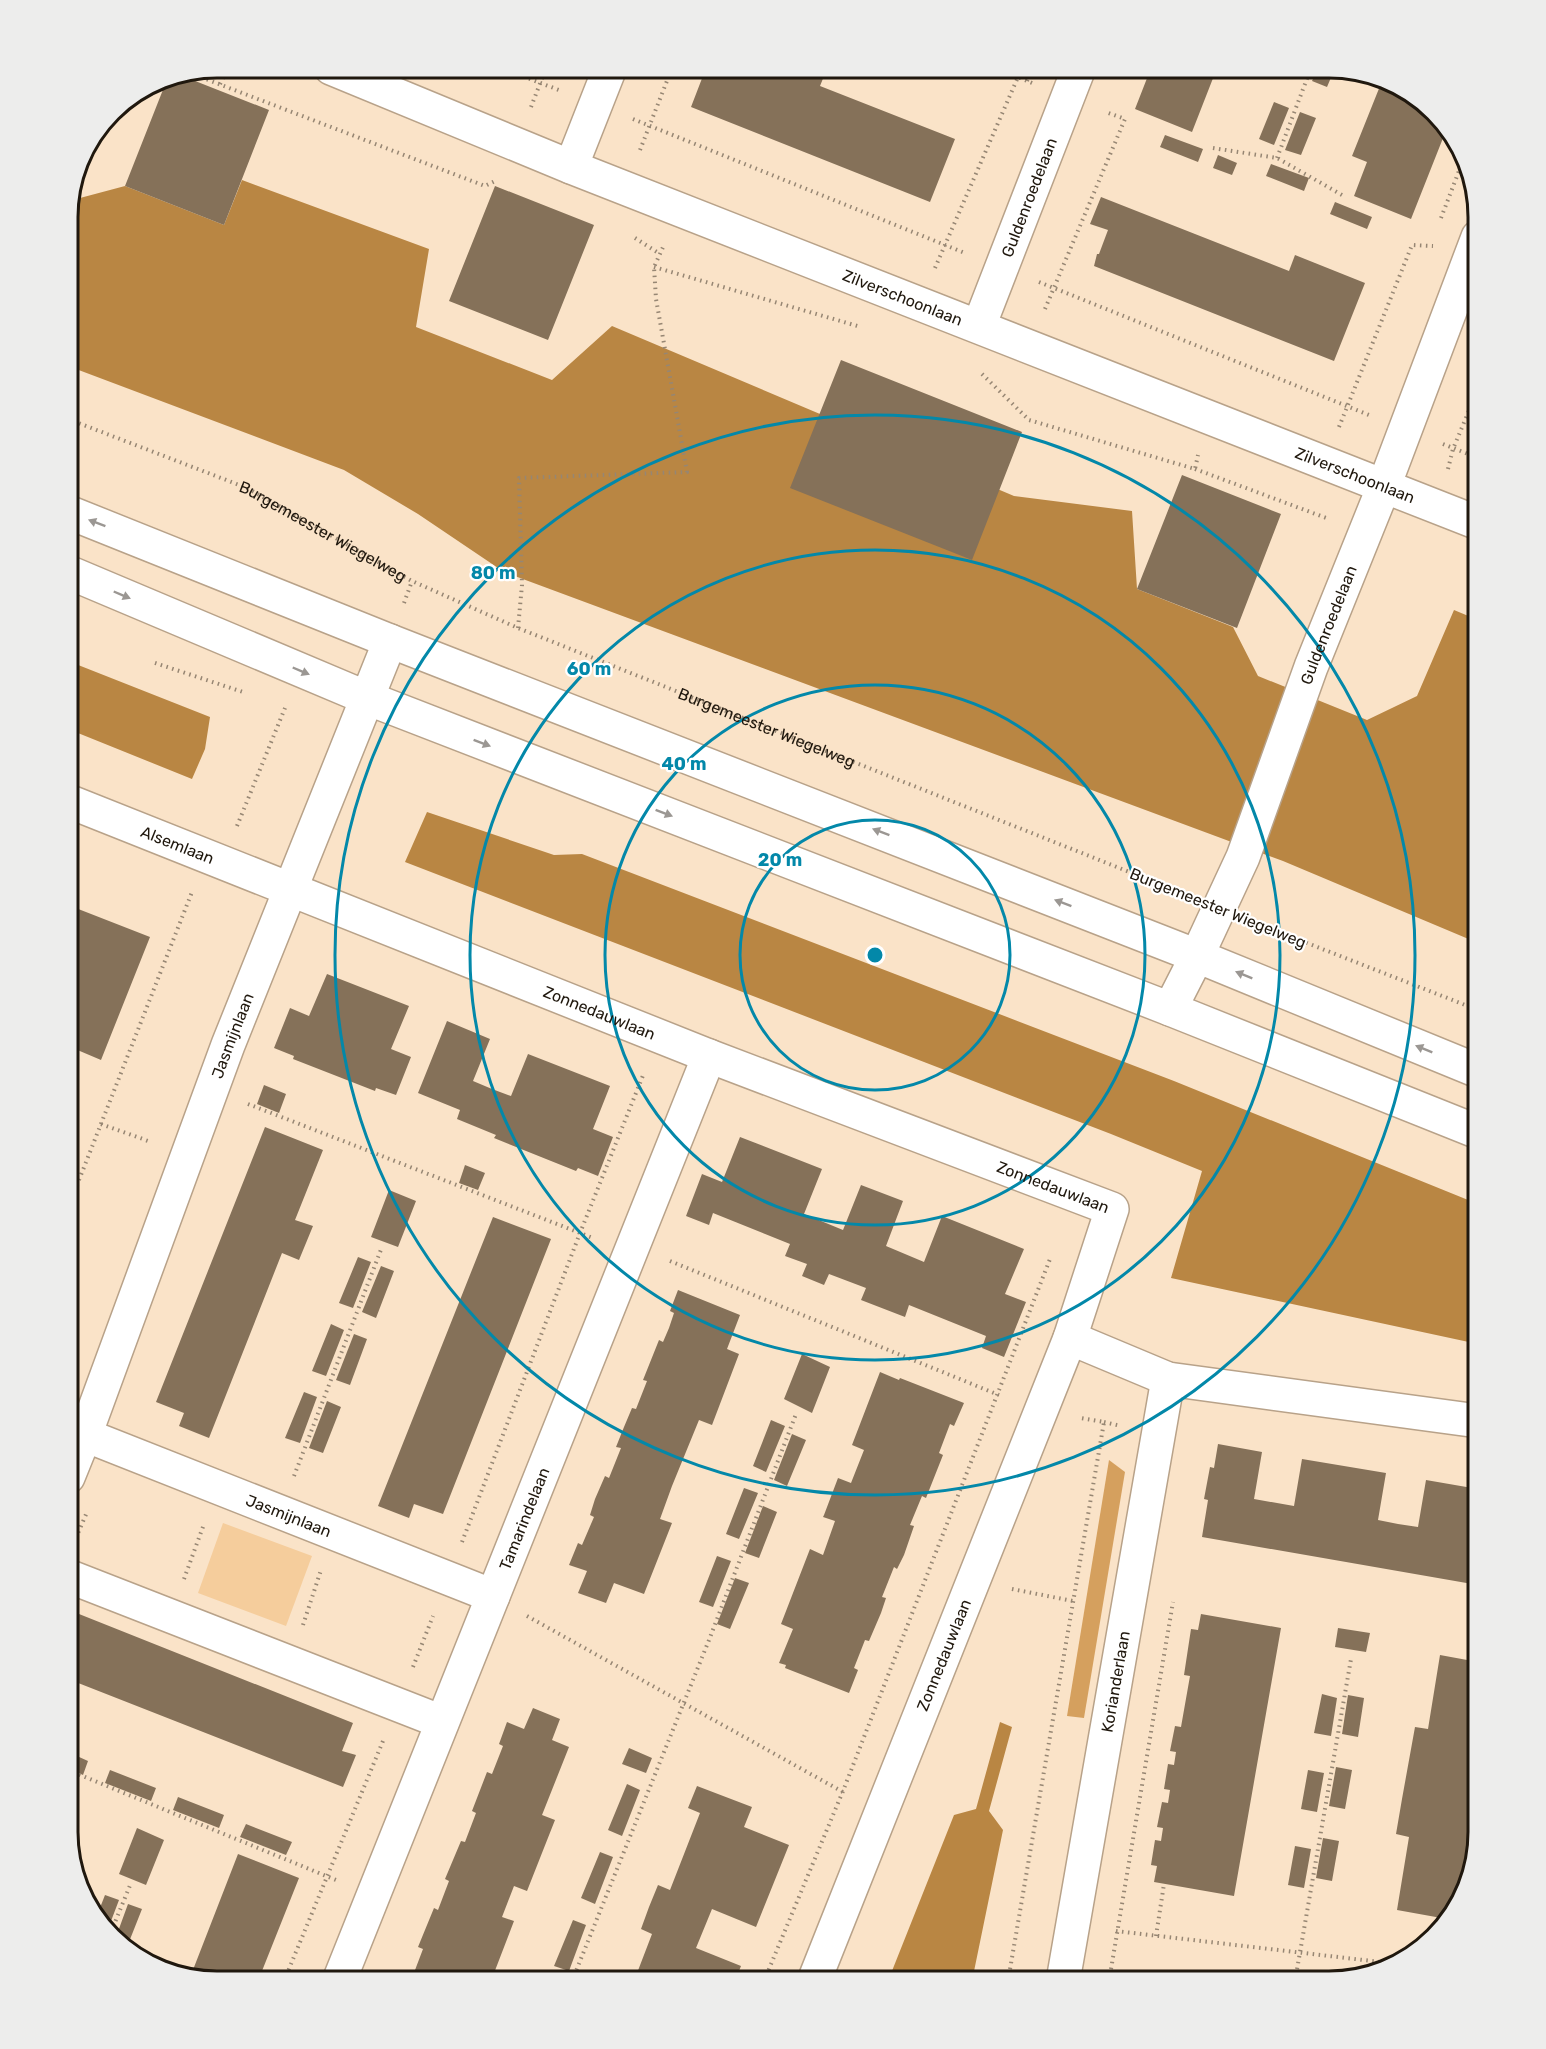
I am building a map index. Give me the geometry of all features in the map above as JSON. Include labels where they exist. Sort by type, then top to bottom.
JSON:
[{"type":"street","name":"Zilverschoonlaan","points":[[355,78],[571,167],[1468,519]]},
{"type":"street","points":[[571,167],[606,78]]},
{"type":"street","name":"Guldenroedelaan","points":[[980,326],[1075,78]]},
{"type":"street","name":"Guldenroedelaan","points":[[1170,1009],[1243,857],[1311,667],[1384,486],[1468,266]]},
{"type":"street","points":[[78,516],[390,641],[1197,956],[1468,1067]]},
{"type":"street","points":[[78,576],[367,698],[1170,1009],[1468,1128]]},
{"type":"street","name":"Jasmijnlaan","points":[[78,1452],[290,888],[390,641]]},
{"type":"street","name":"Alsemlaan","points":[[78,805],[290,888]]},
{"type":"street","name":"Zonnedauwlaan","points":[[290,888],[709,1056],[1112,1209],[1070,1338],[818,1971]]},
{"type":"street","name":"Tamarindelaan","points":[[343,1971],[709,1056]]},
{"type":"street","points":[[1070,1338],[1168,1379],[1468,1419]]},
{"type":"street","name":"Korianderlaan","points":[[1065,1971],[1168,1379]]},
{"type":"street","name":"Jasmijnlaan","points":[[85,1435],[493,1596]]},
{"type":"street","points":[[78,1580],[442,1722]]},
{"type":"path","points":[[220,84],[223,78]]},
{"type":"path","points":[[540,83],[542,78]]},
{"type":"path","points":[[649,126],[668,78]]},
{"type":"path","points":[[1277,158],[1307,78]]},
{"type":"path","points":[[205,79],[485,186],[500,179]]},
{"type":"path","points":[[1213,148],[1277,158],[1342,195]]},
{"type":"path","points":[[631,236],[660,254]]},
{"type":"path","points":[[1347,406],[1412,244],[1468,242]]},
{"type":"path","points":[[518,628],[522,585],[519,478],[687,472],[656,299],[654,267],[866,329]]},
{"type":"path","points":[[980,326],[967,358],[1029,420],[1195,469],[1365,533]]},
{"type":"path","points":[[1453,448],[1468,414]]},
{"type":"path","points":[[1195,469],[1207,416]]},
{"type":"path","name":"Burgemeester Wiegelweg","points":[[78,423],[247,488],[412,581],[518,628],[1468,1006]]},
{"type":"path","points":[[78,1182],[100,1124],[214,858],[285,707]]},
{"type":"path","points":[[288,1971],[448,1579],[580,1233],[647,1067]]},
{"type":"path","points":[[212,1091],[580,1233],[632,1249],[1041,1411],[1104,1422],[1010,1971]]},
{"type":"path","points":[[100,1124],[188,1155]]},
{"type":"path","points":[[280,1512],[382,1247]]},
{"type":"path","points":[[769,1971],[843,1791],[1052,1254]]},
{"type":"path","points":[[576,1971],[795,1414]]},
{"type":"path","points":[[170,1616],[218,1488]]},
{"type":"path","points":[[78,1534],[88,1508]]},
{"type":"path","points":[[290,1663],[334,1533]]},
{"type":"path","points":[[973,1582],[1073,1601]]},
{"type":"path","points":[[493,1596],[882,1812]]},
{"type":"path","points":[[1297,1971],[1351,1659]]},
{"type":"path","points":[[78,1774],[374,1895]]},
{"type":"path","points":[[114,1926],[130,1883]]},
{"type":"path","points":[[1156,1936],[1164,1884]]},
{"type":"path","points":[[1073,1926],[1379,1962]]},
{"type":"shaded area","points":[[242,180],[429,249],[416,327],[552,380],[612,326],[1014,496],[1132,511],[1137,589],[1233,627],[1258,676],[1367,720],[1417,696],[1454,610],[1468,616],[1468,939],[1283,861],[504,572],[418,514],[344,470],[78,370],[79,198],[125,186],[224,225]]},
{"type":"shaded area","points":[[78,665],[210,717],[205,749],[192,779],[78,733]]},
{"type":"shaded area","points":[[427,812],[554,855],[582,854],[1174,1081],[1468,1200],[1468,1342],[1171,1278],[1202,1171],[405,862]]},
{"type":"shaded area","points":[[1109,1460],[1125,1472],[1084,1718],[1067,1716]]},
{"type":"shaded area","points":[[223,1523],[312,1556],[286,1626],[198,1593]]},
{"type":"shaded area","points":[[1000,1722],[1012,1727],[989,1811],[1003,1830],[974,1971],[892,1971],[954,1815],[976,1809]]},
{"type":"building","points":[[702,78],[823,78],[820,86],[955,139],[930,202],[691,107]]},
{"type":"building","points":[[1147,78],[1213,78],[1192,132],[1135,109]]},
{"type":"building","points":[[1313,78],[1331,78],[1327,87],[1312,81]]},
{"type":"building","points":[[193,80],[269,110],[224,225],[125,186],[163,89]]},
{"type":"building","points":[[1379,88],[1414,107],[1434,125],[1443,138],[1411,219],[1354,196],[1367,162],[1352,156]]},
{"type":"building","points":[[1274,102],[1289,108],[1274,145],[1259,139]]},
{"type":"building","points":[[1300,112],[1316,118],[1301,155],[1285,150]]},
{"type":"building","points":[[1165,135],[1203,149],[1198,162],[1160,147]]},
{"type":"building","points":[[1218,155],[1237,163],[1232,175],[1213,168]]},
{"type":"building","points":[[1271,164],[1309,178],[1304,191],[1266,176]]},
{"type":"building","points":[[495,186],[594,225],[548,340],[449,301]]},
{"type":"building","points":[[1101,197],[1289,271],[1295,255],[1365,283],[1334,361],[1094,266],[1108,230],[1090,224]]},
{"type":"building","points":[[1335,202],[1372,217],[1367,229],[1330,214]]},
{"type":"building","points":[[841,360],[1022,432],[972,560],[790,488]]},
{"type":"building","points":[[1182,475],[1281,514],[1237,628],[1137,589]]},
{"type":"building","points":[[78,909],[150,937],[101,1060],[78,1050]]},
{"type":"building","points":[[327,974],[409,1006],[391,1049],[411,1057],[396,1095],[376,1088],[375,1091],[293,1059],[294,1056],[274,1048],[290,1008],[309,1016]]},
{"type":"building","points":[[447,1021],[490,1039],[473,1081],[492,1089],[511,1096],[528,1054],[610,1086],[593,1129],[613,1137],[598,1176],[578,1168],[576,1171],[494,1138],[496,1135],[457,1119],[460,1110],[418,1093]]},
{"type":"building","points":[[264,1085],[286,1094],[279,1113],[257,1104]]},
{"type":"building","points":[[265,1127],[323,1150],[295,1220],[313,1226],[299,1260],[282,1253],[209,1438],[179,1426],[184,1413],[156,1402]]},
{"type":"building","points":[[740,1137],[822,1169],[804,1214],[843,1230],[861,1185],[903,1201],[886,1246],[924,1262],[942,1216],[1024,1249],[1005,1294],[1026,1302],[1004,1357],[982,1348],[986,1336],[909,1305],[905,1317],[861,1300],[866,1288],[829,1274],[824,1285],[802,1276],[807,1264],[785,1256],[790,1244],[713,1213],[709,1225],[686,1216],[702,1174],[722,1182]]},
{"type":"building","points":[[465,1165],[485,1173],[478,1190],[459,1183]]},
{"type":"building","points":[[389,1190],[416,1201],[398,1247],[371,1237]]},
{"type":"building","points":[[493,1217],[551,1239],[443,1514],[414,1504],[409,1518],[378,1506]]},
{"type":"building","points":[[358,1257],[371,1262],[353,1308],[339,1303]]},
{"type":"building","points":[[381,1266],[394,1271],[376,1318],[362,1312]]},
{"type":"building","points":[[678,1290],[740,1315],[727,1349],[739,1354],[712,1425],[699,1420],[672,1486],[660,1519],[672,1523],[644,1594],[614,1583],[606,1603],[578,1593],[587,1571],[569,1565],[578,1543],[582,1545],[594,1517],[590,1515],[595,1499],[605,1476],[609,1478],[621,1448],[616,1447],[632,1408],[636,1409],[647,1381],[643,1380],[659,1340],[663,1342],[669,1328],[674,1313],[670,1311]]},
{"type":"building","points":[[331,1324],[344,1330],[326,1376],[312,1371]]},
{"type":"building","points":[[354,1334],[367,1339],[350,1385],[336,1380]]},
{"type":"building","points":[[802,1354],[830,1367],[812,1413],[784,1399]]},
{"type":"building","points":[[880,1372],[964,1403],[954,1426],[950,1424],[939,1453],[943,1455],[926,1498],[922,1496],[910,1525],[914,1526],[904,1555],[897,1569],[894,1567],[882,1597],[886,1598],[881,1613],[869,1641],[865,1640],[854,1668],[858,1670],[849,1693],[785,1668],[786,1665],[779,1663],[793,1629],[781,1624],[810,1549],[823,1555],[835,1521],[823,1517],[838,1478],[851,1483],[864,1450],[852,1445]]},
{"type":"building","points":[[304,1392],[317,1397],[300,1443],[285,1438]]},
{"type":"building","points":[[327,1401],[341,1407],[323,1453],[309,1448]]},
{"type":"building","points":[[771,1420],[785,1426],[766,1472],[753,1466]]},
{"type":"building","points":[[792,1434],[806,1440],[787,1486],[774,1480]]},
{"type":"building","points":[[1218,1444],[1262,1452],[1254,1499],[1294,1506],[1302,1459],[1386,1473],[1378,1520],[1418,1527],[1426,1480],[1468,1487],[1468,1583],[1202,1537],[1208,1500],[1204,1499],[1210,1467],[1214,1468]]},
{"type":"building","points":[[744,1488],[758,1493],[739,1539],[726,1534]]},
{"type":"building","points":[[763,1506],[777,1512],[759,1558],[745,1553]]},
{"type":"building","points":[[717,1556],[731,1561],[713,1607],[699,1602]]},
{"type":"building","points":[[735,1578],[749,1583],[730,1629],[717,1624]]},
{"type":"building","points":[[79,1614],[353,1723],[342,1751],[356,1755],[343,1787],[78,1683]]},
{"type":"building","points":[[1201,1614],[1281,1628],[1234,1896],[1154,1882],[1157,1866],[1151,1865],[1155,1840],[1161,1841],[1163,1828],[1157,1827],[1162,1802],[1168,1803],[1170,1790],[1164,1789],[1168,1764],[1174,1765],[1176,1752],[1170,1751],[1175,1726],[1181,1727],[1190,1676],[1184,1675],[1191,1629],[1198,1630]]},
{"type":"building","points":[[1338,1628],[1370,1633],[1366,1652],[1335,1647]]},
{"type":"building","points":[[1440,1655],[1468,1660],[1467,1850],[1461,1877],[1439,1918],[1397,1910],[1409,1837],[1396,1834],[1415,1727],[1428,1729]]},
{"type":"building","points":[[1322,1694],[1337,1698],[1331,1736],[1314,1733]]},
{"type":"building","points":[[1348,1695],[1364,1698],[1358,1737],[1342,1734]]},
{"type":"building","points":[[533,1708],[560,1719],[552,1740],[569,1747],[542,1815],[555,1820],[527,1891],[514,1886],[502,1917],[514,1921],[495,1971],[415,1971],[423,1949],[418,1947],[434,1908],[438,1910],[449,1881],[445,1879],[461,1841],[465,1842],[476,1813],[472,1811],[487,1772],[492,1774],[503,1746],[499,1744],[507,1722],[524,1729]]},
{"type":"building","points":[[629,1748],[652,1758],[646,1773],[622,1764]]},
{"type":"building","points":[[78,1756],[88,1761],[83,1775],[78,1773]]},
{"type":"building","points":[[1336,1767],[1352,1770],[1345,1809],[1329,1806]]},
{"type":"building","points":[[110,1770],[156,1788],[151,1801],[105,1783]]},
{"type":"building","points":[[1308,1770],[1324,1773],[1317,1812],[1301,1809]]},
{"type":"building","points":[[627,1784],[640,1790],[622,1836],[608,1830]]},
{"type":"building","points":[[697,1786],[752,1807],[744,1827],[789,1845],[756,1927],[712,1909],[696,1948],[741,1966],[739,1971],[638,1971],[652,1934],[641,1929],[649,1907],[658,1885],[670,1890],[700,1813],[688,1808]]},
{"type":"building","points":[[178,1797],[224,1815],[219,1828],[173,1810]]},
{"type":"building","points":[[246,1824],[292,1842],[286,1855],[240,1837]]},
{"type":"building","points":[[137,1828],[164,1840],[146,1885],[119,1874]]},
{"type":"building","points":[[1323,1838],[1339,1841],[1332,1881],[1316,1878]]},
{"type":"building","points":[[1295,1846],[1311,1849],[1304,1888],[1288,1885]]},
{"type":"building","points":[[600,1852],[613,1857],[595,1904],[581,1898]]},
{"type":"building","points":[[238,1854],[299,1878],[262,1971],[193,1969]]},
{"type":"building","points":[[105,1895],[119,1900],[111,1922],[100,1907]]},
{"type":"building","points":[[128,1904],[142,1909],[130,1940],[118,1930]]},
{"type":"building","points":[[573,1920],[586,1925],[569,1971],[554,1966]]}]
